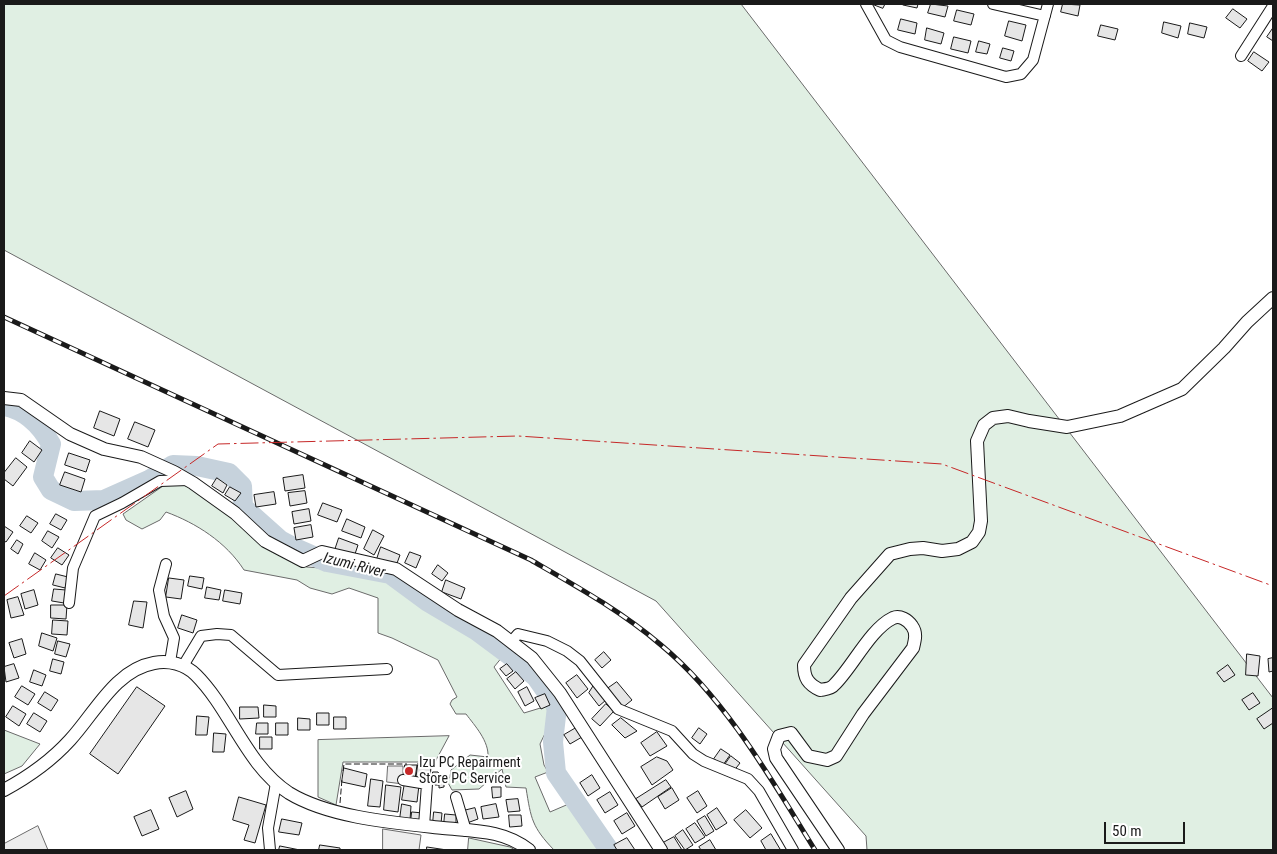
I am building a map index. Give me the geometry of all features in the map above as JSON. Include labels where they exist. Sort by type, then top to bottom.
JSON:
[{"type":"street","points":[[866,4],[886,40],[900,47],[1006,77],[1020,74],[1033,60],[1048,4]]},
{"type":"street","points":[[993,4],[1045,16]]},
{"type":"street","points":[[1241,56],[1273,6]]},
{"type":"street","points":[[838,850],[776,758],[774,749],[779,736],[791,733],[808,756],[827,760],[836,756],[863,714],[912,648],[916,638],[914,629],[903,618],[895,617],[872,636],[832,687],[820,690],[811,685],[804,676],[804,665],[851,598],[890,554],[923,548],[942,551],[958,549],[972,542],[979,532],[981,521],[976,440],[984,425],[993,418],[1008,416],[1067,428],[1120,416],[1164,397],[1182,389],[1273,298]]},
{"type":"street","points":[[4,398],[21,400],[70,434],[87,442],[104,449],[140,457],[174,472],[235,513],[265,541],[303,562],[322,552],[396,569],[458,610],[497,631],[532,658],[560,693],[661,850]]},
{"type":"street","points":[[69,603],[73,568],[95,516],[122,503],[160,480],[188,480]]},
{"type":"street","points":[[166,564],[159,590],[164,616],[174,638],[177,664]]},
{"type":"street","points":[[177,664],[201,636],[217,634],[231,635],[278,675],[387,669]]},
{"type":"street","points":[[511,642],[518,634],[547,641],[567,651],[580,661],[618,709],[672,731],[693,754],[704,761],[748,779],[758,791],[794,850]]},
{"type":"street","points":[[4,790],[46,763],[70,740],[118,681],[130,672],[141,666],[156,662],[177,664],[195,674],[260,766],[289,793],[324,808],[345,814],[424,826],[493,833],[516,840],[529,850]]},
{"type":"street","points":[[403,780],[427,784],[424,826]]},
{"type":"street","points":[[270,850],[268,828],[276,782]]},
{"type":"street","points":[[456,797],[466,830]]},
{"type":"green space","points":[[4,4],[741,4],[1273,698],[1273,850],[867,850],[866,836],[656,601],[4,250]]},
{"type":"green space","points":[[175,483],[194,488],[296,563],[307,567],[350,570],[388,578],[503,656],[494,667],[524,713],[547,706],[549,725],[540,744],[544,765],[548,772],[535,777],[550,812],[571,803],[602,850],[554,850],[541,835],[534,822],[529,808],[526,788],[506,787],[502,769],[479,789],[452,790],[447,781],[451,770],[470,755],[488,757],[486,745],[481,734],[466,714],[456,714],[450,704],[457,697],[438,660],[378,633],[378,598],[349,588],[332,594],[310,588],[297,580],[244,570],[237,560],[210,535],[166,512],[160,520],[142,529],[126,520],[123,514],[163,486]]},
{"type":"green space","points":[[4,730],[40,744],[22,766],[4,774]]},
{"type":"green space","points":[[449,736],[435,762],[343,762],[336,805],[318,797],[318,740]]},
{"type":"green space","points":[[469,838],[510,847],[515,850],[468,850]]},
{"type":"shaded area","points":[[388,766],[403,766],[403,784],[387,782]]},
{"type":"shaded area","points":[[38,826],[48,850],[4,850],[4,844]]},
{"type":"shaded area","points":[[383,829],[421,835],[419,850],[383,850]]},
{"type":"building","points":[[872,4],[885,4],[883,8]]},
{"type":"building","points":[[903,4],[918,4],[917,8]]},
{"type":"building","points":[[931,4],[948,6],[945,17],[928,13]]},
{"type":"building","points":[[1063,4],[1080,5],[1078,16],[1061,12]]},
{"type":"building","points":[[1233,9],[1247,19],[1240,28],[1226,18]]},
{"type":"building","points":[[957,10],[974,14],[971,25],[954,21]]},
{"type":"building","points":[[901,19],[917,23],[915,34],[898,30]]},
{"type":"building","points":[[1009,21],[1026,25],[1022,41],[1005,36]]},
{"type":"building","points":[[1164,22],[1181,26],[1178,38],[1162,33]]},
{"type":"building","points":[[1190,23],[1207,27],[1204,38],[1188,34]]},
{"type":"building","points":[[1101,25],[1118,29],[1115,40],[1098,36]]},
{"type":"building","points":[[927,28],[944,33],[941,44],[925,40]]},
{"type":"building","points":[[1273,28],[1273,41],[1267,37]]},
{"type":"building","points":[[954,37],[971,41],[968,53],[951,49]]},
{"type":"building","points":[[979,41],[990,44],[987,54],[976,52]]},
{"type":"building","points":[[1003,48],[1014,51],[1011,61],[1000,58]]},
{"type":"building","points":[[1254,52],[1269,62],[1262,71],[1248,61]]},
{"type":"building","points":[[100,411],[120,419],[114,436],[94,428]]},
{"type":"building","points":[[135,422],[155,430],[148,447],[128,439]]},
{"type":"building","points":[[30,441],[42,450],[34,462],[22,453]]},
{"type":"building","points":[[69,453],[90,460],[86,472],[65,465]]},
{"type":"building","points":[[16,458],[27,467],[13,486],[4,479],[4,473]]},
{"type":"building","points":[[65,472],[85,479],[81,492],[60,485]]},
{"type":"building","points":[[303,475],[305,488],[285,491],[283,478]]},
{"type":"building","points":[[217,478],[227,485],[223,493],[212,486]]},
{"type":"building","points":[[230,487],[241,493],[235,501],[225,495]]},
{"type":"building","points":[[305,491],[307,503],[290,506],[288,493]]},
{"type":"building","points":[[274,492],[276,504],[256,507],[254,495]]},
{"type":"building","points":[[323,503],[342,510],[337,522],[318,515]]},
{"type":"building","points":[[309,509],[311,521],[294,524],[292,512]]},
{"type":"building","points":[[56,514],[67,520],[61,530],[50,524]]},
{"type":"building","points":[[27,516],[38,523],[31,533],[20,526]]},
{"type":"building","points":[[347,519],[365,527],[361,538],[342,531]]},
{"type":"building","points":[[311,525],[313,537],[296,540],[294,528]]},
{"type":"building","points":[[4,526],[13,532],[6,542],[4,541]]},
{"type":"building","points":[[373,530],[384,536],[374,555],[364,549]]},
{"type":"building","points":[[48,531],[59,537],[52,548],[42,541]]},
{"type":"building","points":[[339,538],[358,545],[354,557],[335,550]]},
{"type":"building","points":[[17,540],[23,544],[18,554],[11,549]]},
{"type":"building","points":[[381,547],[400,555],[396,566],[377,559]]},
{"type":"building","points":[[58,548],[69,555],[62,565],[51,558]]},
{"type":"building","points":[[410,552],[421,556],[416,568],[405,563]]},
{"type":"building","points":[[35,553],[46,560],[40,570],[29,564]]},
{"type":"building","points":[[438,565],[448,573],[442,581],[432,574]]},
{"type":"building","points":[[56,574],[68,577],[65,588],[53,585]]},
{"type":"building","points":[[190,576],[204,578],[202,589],[188,586]]},
{"type":"building","points":[[169,578],[184,580],[181,599],[166,597]]},
{"type":"building","points":[[446,580],[465,588],[461,599],[442,592]]},
{"type":"building","points":[[207,587],[221,590],[219,600],[205,598]]},
{"type":"building","points":[[54,589],[66,590],[64,603],[52,601]]},
{"type":"building","points":[[34,590],[38,605],[25,609],[21,594]]},
{"type":"building","points":[[225,590],[242,593],[240,604],[223,601]]},
{"type":"building","points":[[18,597],[24,615],[11,618],[7,600]]},
{"type":"building","points":[[134,601],[147,602],[143,628],[129,625]]},
{"type":"building","points":[[51,605],[67,605],[66,619],[51,618]]},
{"type":"building","points":[[182,615],[197,620],[193,633],[178,628]]},
{"type":"building","points":[[53,620],[68,621],[67,635],[52,634]]},
{"type":"building","points":[[42,633],[57,638],[53,651],[39,646]]},
{"type":"building","points":[[22,639],[26,654],[14,658],[9,643]]},
{"type":"building","points":[[58,641],[70,644],[66,657],[55,654]]},
{"type":"building","points":[[604,652],[611,660],[602,668],[595,660]]},
{"type":"building","points":[[1247,654],[1260,656],[1258,676],[1246,675]]},
{"type":"building","points":[[1273,658],[1273,671],[1269,672],[1268,659]]},
{"type":"building","points":[[53,659],[64,662],[61,674],[50,671]]},
{"type":"building","points":[[14,664],[19,678],[6,682],[4,667]]},
{"type":"building","points":[[507,664],[513,671],[506,676],[500,669]]},
{"type":"building","points":[[1228,665],[1235,675],[1224,682],[1217,673]]},
{"type":"building","points":[[34,670],[46,675],[42,686],[30,682]]},
{"type":"building","points":[[516,672],[524,681],[515,689],[507,679]]},
{"type":"building","points":[[577,675],[588,689],[577,698],[566,683]]},
{"type":"building","points":[[617,682],[632,700],[622,708],[607,689]]},
{"type":"building","points":[[594,685],[606,700],[599,706],[589,693]]},
{"type":"building","points":[[22,686],[35,694],[28,705],[15,697]]},
{"type":"building","points":[[137,687],[165,706],[118,774],[90,754]]},
{"type":"building","points":[[527,687],[534,701],[525,706],[518,692]]},
{"type":"building","points":[[45,692],[58,700],[51,711],[38,703]]},
{"type":"building","points":[[1253,693],[1260,703],[1249,710],[1242,700]]},
{"type":"building","points":[[545,694],[550,705],[541,709],[535,698]]},
{"type":"building","points":[[606,704],[614,711],[600,726],[592,719]]},
{"type":"building","points":[[264,705],[276,706],[276,717],[264,717]]},
{"type":"building","points":[[13,706],[26,714],[19,726],[6,717]]},
{"type":"building","points":[[240,707],[258,707],[259,718],[240,719]]},
{"type":"building","points":[[1273,708],[1273,723],[1264,729],[1257,719]]},
{"type":"building","points":[[34,713],[47,721],[40,732],[27,724]]},
{"type":"building","points":[[317,713],[329,713],[329,725],[317,725]]},
{"type":"building","points":[[197,716],[209,717],[207,735],[196,735]]},
{"type":"building","points":[[334,717],[346,717],[346,729],[334,729]]},
{"type":"building","points":[[298,718],[310,719],[310,730],[298,730]]},
{"type":"building","points":[[621,718],[637,731],[625,738],[612,725]]},
{"type":"building","points":[[257,723],[268,723],[268,734],[256,734]]},
{"type":"building","points":[[276,723],[288,723],[288,735],[276,735]]},
{"type":"building","points":[[576,728],[582,737],[570,744],[564,735]]},
{"type":"building","points":[[699,728],[707,734],[700,744],[692,738]]},
{"type":"building","points":[[657,732],[667,746],[650,756],[641,743]]},
{"type":"building","points":[[214,733],[226,734],[224,752],[213,752]]},
{"type":"building","points":[[260,737],[272,737],[272,749],[260,749]]},
{"type":"building","points":[[721,749],[730,755],[723,765],[714,759]]},
{"type":"building","points":[[731,756],[740,763],[733,772],[724,766]]},
{"type":"building","points":[[657,757],[667,761],[673,770],[652,785],[641,767]]},
{"type":"building","points":[[405,765],[417,765],[415,779],[404,778]]},
{"type":"building","points":[[418,765],[431,766],[430,779],[425,778],[425,781],[416,780]]},
{"type":"building","points":[[344,768],[367,774],[365,787],[342,782]]},
{"type":"building","points":[[433,772],[438,772],[444,787],[439,788],[439,785],[435,785],[435,782],[432,782]]},
{"type":"building","points":[[592,775],[600,788],[588,796],[580,783]]},
{"type":"building","points":[[371,779],[383,781],[380,807],[368,806]]},
{"type":"building","points":[[666,780],[671,787],[642,807],[636,799]]},
{"type":"building","points":[[405,782],[419,785],[417,802],[402,800]]},
{"type":"building","points":[[386,785],[401,787],[398,812],[384,810]]},
{"type":"building","points":[[492,787],[501,787],[501,797],[493,798]]},
{"type":"building","points":[[672,788],[679,800],[665,809],[658,797]]},
{"type":"building","points":[[186,791],[193,809],[177,817],[169,798]]},
{"type":"building","points":[[698,791],[707,806],[697,813],[687,798]]},
{"type":"building","points":[[610,792],[618,805],[605,813],[597,800]]},
{"type":"building","points":[[239,797],[266,805],[255,843],[244,840],[249,825],[233,820]]},
{"type":"building","points":[[518,799],[520,811],[508,812],[506,800]]},
{"type":"building","points":[[402,804],[411,806],[410,820],[400,819]]},
{"type":"building","points":[[496,804],[499,817],[483,819],[481,807]]},
{"type":"building","points":[[475,808],[478,819],[467,823],[463,811]]},
{"type":"building","points":[[717,808],[727,823],[716,830],[707,815]]},
{"type":"building","points":[[151,810],[159,829],[142,836],[134,817]]},
{"type":"building","points":[[746,810],[762,828],[750,838],[734,820]]},
{"type":"building","points":[[412,812],[423,813],[419,822],[411,821]]},
{"type":"building","points":[[434,812],[442,813],[441,824],[433,823]]},
{"type":"building","points":[[627,813],[635,826],[622,834],[614,821]]},
{"type":"building","points":[[445,814],[456,815],[456,825],[444,825]]},
{"type":"building","points":[[509,815],[521,815],[522,826],[510,827]]},
{"type":"building","points":[[705,816],[714,831],[706,836],[697,821]]},
{"type":"building","points":[[282,819],[302,823],[299,835],[279,832]]},
{"type":"building","points":[[695,823],[705,837],[695,843],[686,829]]},
{"type":"building","points":[[683,830],[693,845],[685,850],[675,836]]},
{"type":"building","points":[[771,834],[780,849],[766,850],[761,841]]},
{"type":"building","points":[[674,837],[682,850],[668,850],[663,843]]},
{"type":"building","points":[[627,838],[635,850],[617,850],[614,845]]},
{"type":"building","points":[[710,840],[716,850],[701,850],[699,847]]},
{"type":"building","points":[[320,845],[340,848],[340,850],[319,850]]},
{"type":"building","points":[[280,846],[300,850],[279,850]]},
{"type":"building","points":[[427,847],[447,850],[427,850]]},
{"type":"waterway","name":"Izumi River","points":[[4,406],[19,411],[32,420],[42,431],[51,444],[43,477],[51,490],[74,501],[104,500],[149,480],[173,465],[197,466],[229,473],[242,486],[243,507],[280,540],[327,562],[390,574],[428,602],[477,631],[536,677],[557,707],[553,742],[556,773],[609,850]]},
{"type":"railway","points":[[4,317],[531,560],[614,610],[646,633],[684,666],[727,715],[764,768],[815,850]]},
{"type":"fence","points":[[343,771],[344,764],[407,764]]},
{"type":"fence","points":[[417,764],[434,764]]},
{"type":"fence","points":[[340,803],[342,779]]},
{"type":"power","points":[[4,596],[218,444],[518,436],[942,464],[1273,586]]},
{"type":"place","name":"Izu PC Repairment Store PC Service","points":[[409,771]]}]
